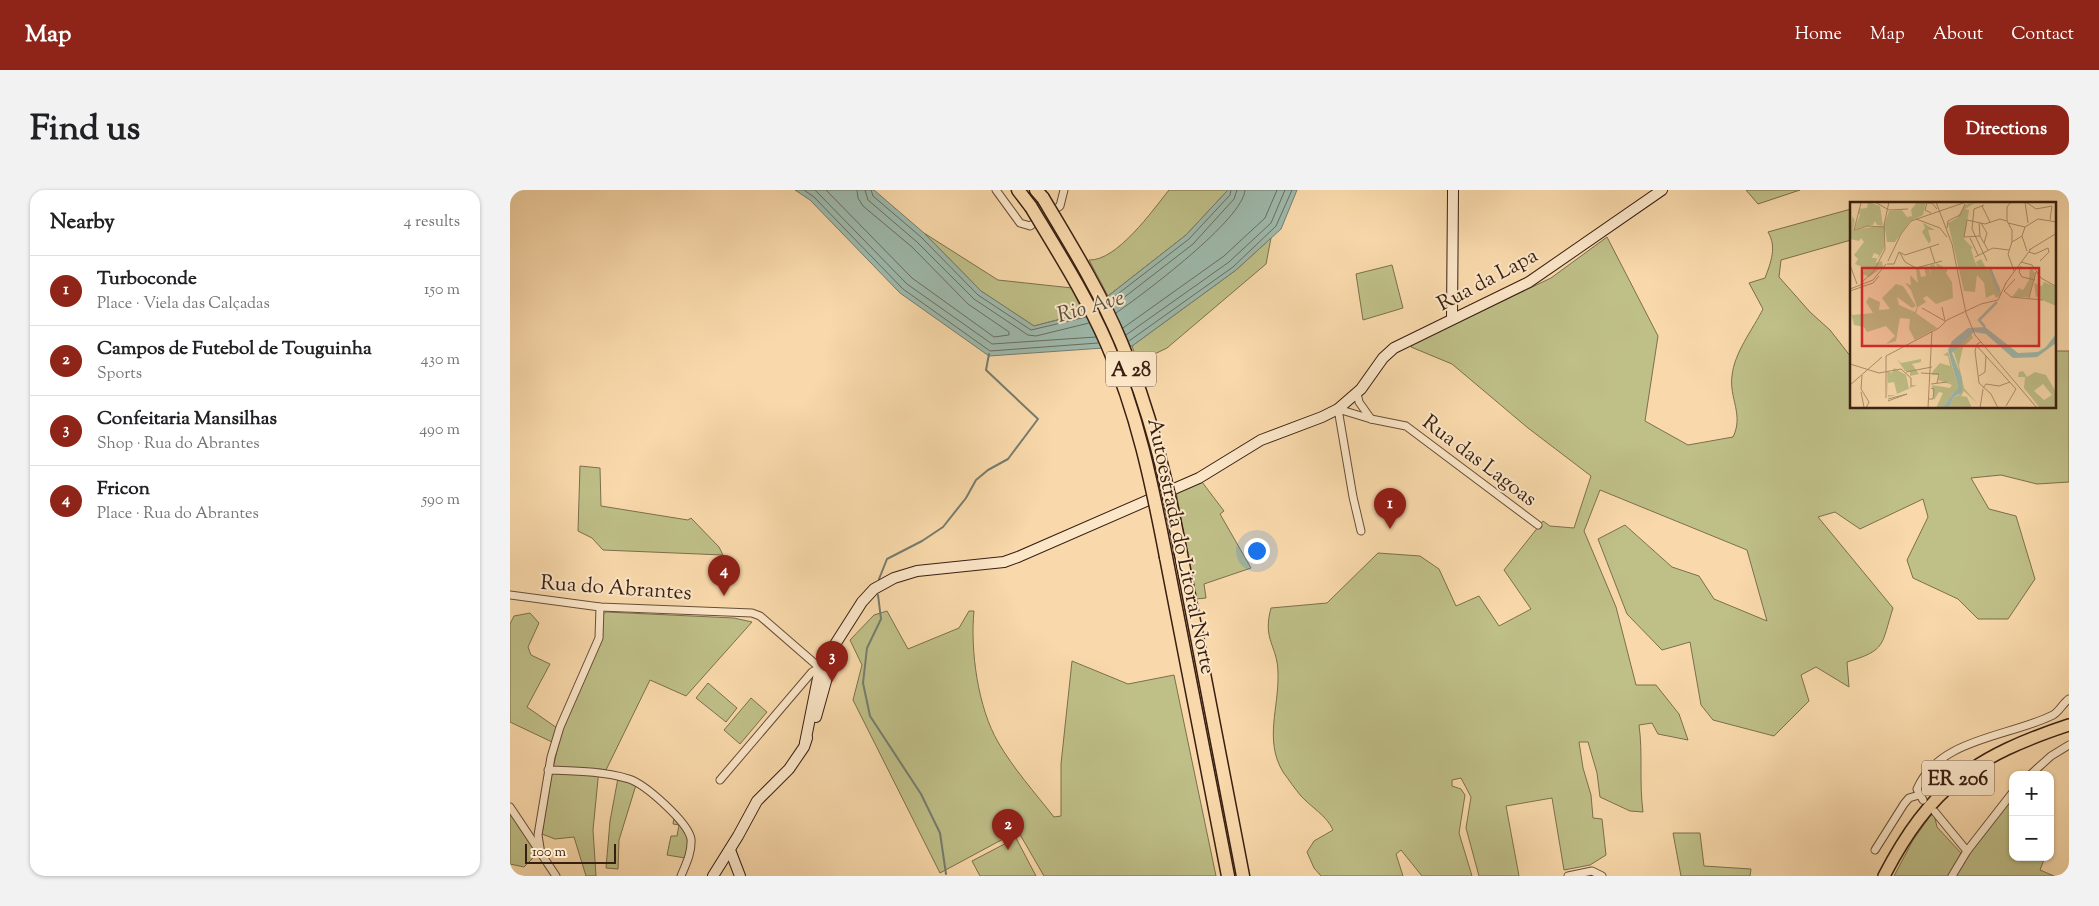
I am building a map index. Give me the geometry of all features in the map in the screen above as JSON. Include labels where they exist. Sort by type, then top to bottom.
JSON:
[{"type":"highway","name":"Autoestrada do Litoral Norte","points":[[1018,190],[1031,207],[1076,280],[1107,344],[1132,410],[1150,474],[1228,876]]},
{"type":"highway","name":"Autoestrada do Litoral Norte","points":[[1040,194],[1090,277],[1121,342],[1146,407],[1165,473],[1243,876]]},
{"type":"main road","points":[[1452,319],[1453,190]]},
{"type":"main road","name":"Rua da Lapa","points":[[824,670],[838,638],[862,602],[874,589],[894,578],[917,571],[1004,562],[1018,557],[1198,478],[1261,440],[1338,409],[1358,393],[1383,358],[1394,348],[1529,282],[1662,190]]},
{"type":"main road","points":[[716,872],[757,801],[789,769],[806,743],[818,710],[824,670]]},
{"type":"main road","name":"ER 206","points":[[1884,876],[1916,821],[1934,799],[1956,780],[2001,751],[2069,725]]},
{"type":"main road","points":[[730,850],[739,873]]},
{"type":"main road","points":[[716,872],[730,867],[739,873]]},
{"type":"street","points":[[996,190],[1020,224],[1030,226],[1060,206],[1062,191]]},
{"type":"street","points":[[1358,393],[1359,402],[1371,419]]},
{"type":"street","points":[[1338,409],[1353,497],[1361,531]]},
{"type":"street","name":"Rua das Lagoas","points":[[1338,409],[1371,419],[1406,426],[1538,525]]},
{"type":"street","name":"Rua do Abrantes","points":[[510,595],[600,607],[752,613],[760,616],[824,670]]},
{"type":"street","points":[[541,854],[538,834],[548,770],[560,727],[599,638],[600,607]]},
{"type":"street","points":[[720,780],[812,672],[824,670]]},
{"type":"street","points":[[1876,850],[1909,798],[1921,797],[1917,789],[1924,774],[1939,762],[1976,741],[2055,715],[2069,699]]},
{"type":"street","points":[[2034,771],[2051,756],[2069,745]]},
{"type":"street","points":[[548,770],[601,773],[630,779],[658,798],[687,828],[691,839],[690,854],[681,876]]},
{"type":"street","points":[[1952,876],[1966,851],[2009,797]]},
{"type":"street","points":[[510,807],[556,876]]},
{"type":"street","points":[[1935,812],[1966,851]]},
{"type":"street","points":[[1568,876],[1592,871],[1602,876]]},
{"type":"green space","points":[[1169,190],[1228,190],[1186,235],[1108,296],[1089,260],[1100,258],[1122,244],[1144,222]]},
{"type":"green space","points":[[1746,190],[1800,190],[1758,204]]},
{"type":"green space","points":[[1850,209],[1850,240],[1781,260],[1779,277],[1810,312],[1830,330],[1850,356],[1850,409],[2056,409],[2056,351],[2069,351],[2069,482],[2037,484],[2001,475],[1971,478],[1989,509],[2016,516],[2035,579],[2008,619],[1978,619],[1958,599],[1913,578],[1907,560],[1928,517],[1923,499],[1860,529],[1835,512],[1818,517],[1893,608],[1884,638],[1876,649],[1869,654],[1847,662],[1849,687],[1816,667],[1801,675],[1809,701],[1774,736],[1713,720],[1701,705],[1690,642],[1662,650],[1627,614],[1598,539],[1625,525],[1672,567],[1699,576],[1714,599],[1767,621],[1747,550],[1600,490],[1584,531],[1616,607],[1636,685],[1656,685],[1679,714],[1688,740],[1658,734],[1652,723],[1639,725],[1643,812],[1630,811],[1600,797],[1597,773],[1588,742],[1579,742],[1583,768],[1591,795],[1593,818],[1602,819],[1606,855],[1590,865],[1564,870],[1552,798],[1506,806],[1519,876],[1479,876],[1466,828],[1471,797],[1461,778],[1452,780],[1452,786],[1461,789],[1465,795],[1459,833],[1472,876],[1422,876],[1401,850],[1396,854],[1403,876],[1321,876],[1314,868],[1307,852],[1314,841],[1333,830],[1323,816],[1301,796],[1283,772],[1274,748],[1273,736],[1278,674],[1276,656],[1268,628],[1271,608],[1327,603],[1378,553],[1420,556],[1439,569],[1456,606],[1479,596],[1499,626],[1531,609],[1504,570],[1543,521],[1550,526],[1574,528],[1591,476],[1528,428],[1452,364],[1411,347],[1413,344],[1551,278],[1607,237],[1658,336],[1645,421],[1688,445],[1733,437],[1736,429],[1737,414],[1732,392],[1733,367],[1740,350],[1763,309],[1749,283],[1765,278],[1773,249],[1768,232]]},
{"type":"green space","points":[[924,233],[998,280],[1072,288],[1083,313],[1034,326],[981,291]]},
{"type":"green space","points":[[1271,238],[1266,264],[1167,348],[1138,362],[1132,346],[1236,270]]},
{"type":"green space","points":[[1392,265],[1403,308],[1363,320],[1356,274]]},
{"type":"green space","points":[[580,466],[600,468],[601,506],[688,520],[691,518],[719,547],[723,555],[603,550],[592,538],[578,531]]},
{"type":"green space","points":[[1202,482],[1224,511],[1220,514],[1251,568],[1204,584],[1206,598],[1196,599],[1176,492]]},
{"type":"green space","points":[[887,611],[908,649],[959,628],[969,611],[974,611],[973,643],[977,678],[985,713],[998,742],[1010,761],[1054,817],[1061,816],[1061,764],[1072,661],[1128,684],[1174,675],[1216,876],[1044,876],[1018,831],[940,873],[853,700],[862,665],[850,640],[874,615]]},
{"type":"green space","points":[[606,612],[734,618],[752,622],[686,696],[650,680],[606,770],[599,769],[593,830],[596,876],[586,876],[574,837],[555,839],[542,834],[559,742],[592,661],[597,647],[602,615]]},
{"type":"green space","points":[[530,613],[539,623],[528,647],[531,655],[550,664],[527,707],[557,728],[552,742],[510,722],[510,624],[514,616]]},
{"type":"green space","points":[[708,683],[737,708],[726,722],[696,698]]},
{"type":"green space","points":[[751,698],[767,712],[740,744],[724,730]]},
{"type":"green space","points":[[618,778],[636,785],[619,840],[618,869],[606,868],[610,821]]},
{"type":"green space","points":[[2009,802],[2009,861],[2043,861],[2040,870],[2054,876],[1956,876],[1969,854]]},
{"type":"green space","points":[[510,811],[537,854],[524,867],[510,864]]},
{"type":"green space","points":[[1934,814],[1937,827],[1961,853],[1949,876],[1894,876],[1913,840],[1931,815]]},
{"type":"green space","points":[[674,817],[683,827],[687,836],[688,845],[685,858],[667,855],[671,836],[677,836],[679,825],[673,824]]},
{"type":"green space","points":[[1673,833],[1700,833],[1704,866],[1751,869],[1750,876],[1681,876]]},
{"type":"green space","points":[[1016,838],[1036,876],[980,876],[972,861]]},
{"type":"water","points":[[795,190],[874,190],[924,233],[981,291],[1034,326],[1082,314],[1112,293],[1186,235],[1228,190],[1297,190],[1281,229],[1236,270],[1132,346],[989,356],[900,293],[810,200]]},
{"type":"waterway","points":[[879,579],[887,559],[922,541],[943,527],[966,498],[976,480],[988,470],[1008,459],[1038,419],[986,370],[989,354]]},
{"type":"waterway","points":[[878,595],[881,619],[867,648],[863,683],[870,716],[921,794],[940,833],[946,874]]},
{"type":"place","name":"Turboconde","points":[[1390,529]]},
{"type":"place","name":"Fricon","points":[[724,596]]},
{"type":"place","name":"Confeitaria Mansilhas","points":[[832,682]]},
{"type":"place","name":"Campos de Futebol de Touguinha","points":[[1008,850]]},
{"type":"water label","name":"Rio Ave","points":[[1090,305]]}]
